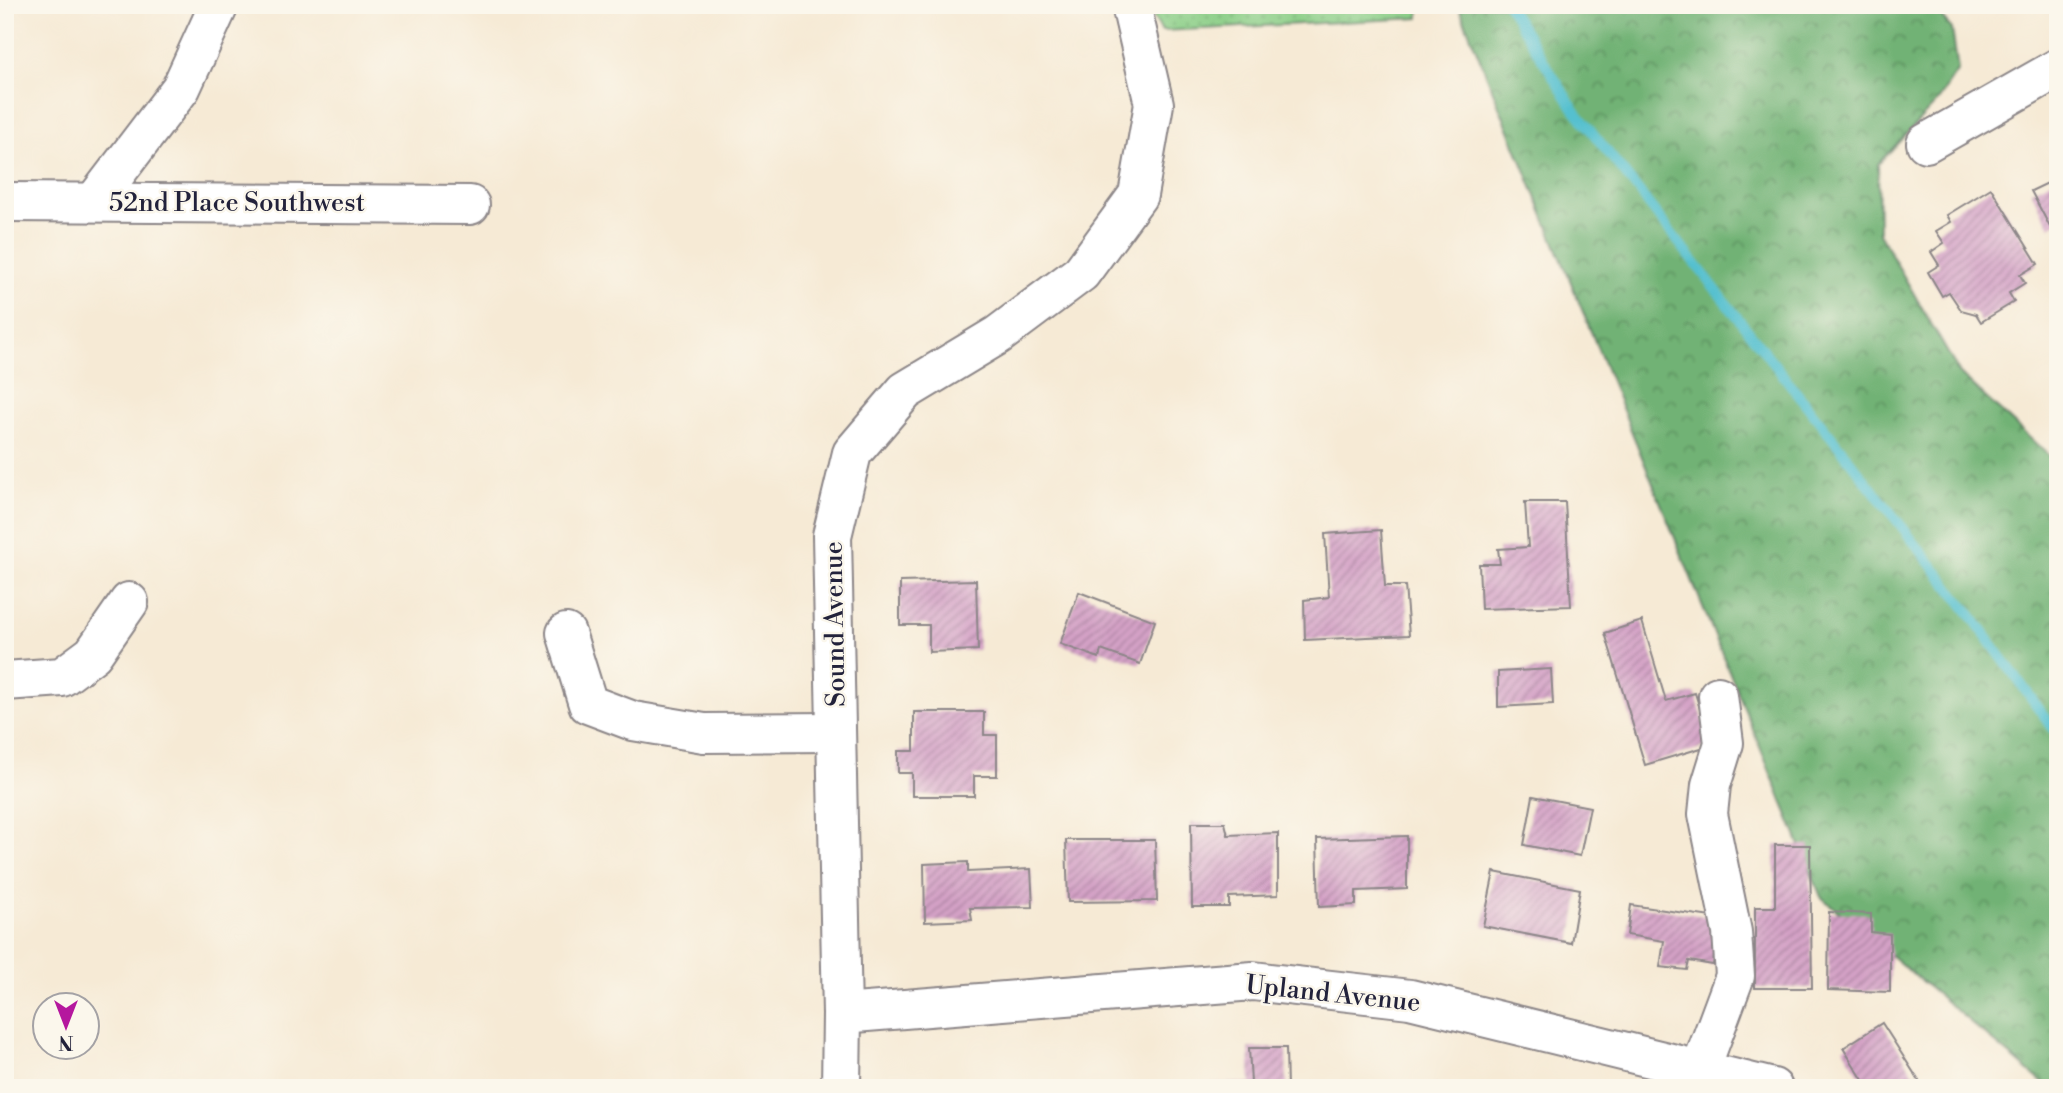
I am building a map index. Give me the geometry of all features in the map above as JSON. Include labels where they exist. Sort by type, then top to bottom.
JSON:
[{"type":"street","points":[[94,202],[181,88],[219,5]]},
{"type":"street","name":"Sound Avenue","points":[[836,1087],[842,1014],[832,536],[852,453],[905,391],[998,335],[1081,273],[1138,195],[1154,104],[1131,5]]},
{"type":"street","points":[[1926,143],[2058,68]]},
{"type":"street","name":"52nd Place Southwest","points":[[5,202],[470,205]]},
{"type":"street","points":[[5,681],[62,677],[93,654],[129,602]]},
{"type":"street","points":[[566,633],[588,704],[634,721],[704,733],[836,732]]},
{"type":"street","points":[[1700,1070],[1735,976],[1732,932],[1708,814],[1712,785],[1724,743],[1718,696]]},
{"type":"street","name":"Upland Avenue","points":[[842,1014],[1253,981],[1410,999],[1773,1088]]},
{"type":"green space","points":[[1146,5],[1419,5],[1419,18],[1162,31]]},
{"type":"green space","points":[[1458,5],[1931,5],[1952,29],[1958,70],[1937,102],[1878,164],[1879,233],[1960,374],[2058,464],[2058,1088],[2049,1088],[1821,897]]},
{"type":"building","points":[[2058,178],[2058,222],[2050,227],[2031,191]]},
{"type":"building","points":[[1991,188],[2038,264],[2020,275],[2025,283],[2009,293],[2014,302],[1981,322],[1976,314],[1961,310],[1949,292],[1942,296],[1928,272],[1939,265],[1931,252],[1944,243],[1936,231],[1951,222],[1947,215]]},
{"type":"building","points":[[1525,502],[1565,502],[1571,606],[1481,609],[1479,564],[1500,564],[1498,549],[1528,547]]},
{"type":"building","points":[[1381,530],[1385,586],[1405,586],[1409,635],[1305,640],[1304,600],[1329,597],[1325,534]]},
{"type":"building","points":[[976,580],[978,650],[929,652],[929,625],[900,625],[900,582]]},
{"type":"building","points":[[1079,592],[1155,621],[1140,664],[1101,650],[1099,658],[1060,644]]},
{"type":"building","points":[[1642,621],[1666,701],[1695,693],[1711,745],[1645,765],[1605,633]]},
{"type":"building","points":[[1551,669],[1553,704],[1498,707],[1498,672]]},
{"type":"building","points":[[914,712],[984,712],[984,735],[997,735],[997,776],[974,776],[974,796],[912,796],[912,773],[898,773],[898,751],[914,751]]},
{"type":"building","points":[[1533,796],[1590,807],[1580,856],[1524,845]]},
{"type":"building","points":[[1191,823],[1225,823],[1228,835],[1278,833],[1278,895],[1229,897],[1229,907],[1192,907]]},
{"type":"building","points":[[1407,836],[1407,889],[1356,891],[1356,905],[1319,907],[1317,839]]},
{"type":"building","points":[[1066,840],[1155,840],[1157,901],[1068,902]]},
{"type":"building","points":[[1775,845],[1810,845],[1812,988],[1755,988],[1755,907],[1775,907]]},
{"type":"building","points":[[968,862],[968,872],[1031,869],[1033,907],[970,908],[972,920],[925,922],[924,864]]},
{"type":"building","points":[[1494,872],[1580,889],[1571,943],[1483,926]]},
{"type":"building","points":[[1631,905],[1718,918],[1713,965],[1689,961],[1687,970],[1660,967],[1664,941],[1627,935]]},
{"type":"building","points":[[1829,912],[1871,914],[1871,932],[1890,934],[1890,992],[1828,990]]},
{"type":"building","points":[[1882,1023],[1919,1081],[1909,1088],[1868,1088],[1843,1048]]},
{"type":"building","points":[[1249,1048],[1286,1048],[1287,1088],[1202,1088],[1202,1083],[1251,1083]]},
{"type":"building","points":[[1414,1085],[1454,1085],[1454,1088],[1414,1088]]},
{"type":"waterway","points":[[1508,5],[1574,109],[1968,611],[2058,735]]}]
